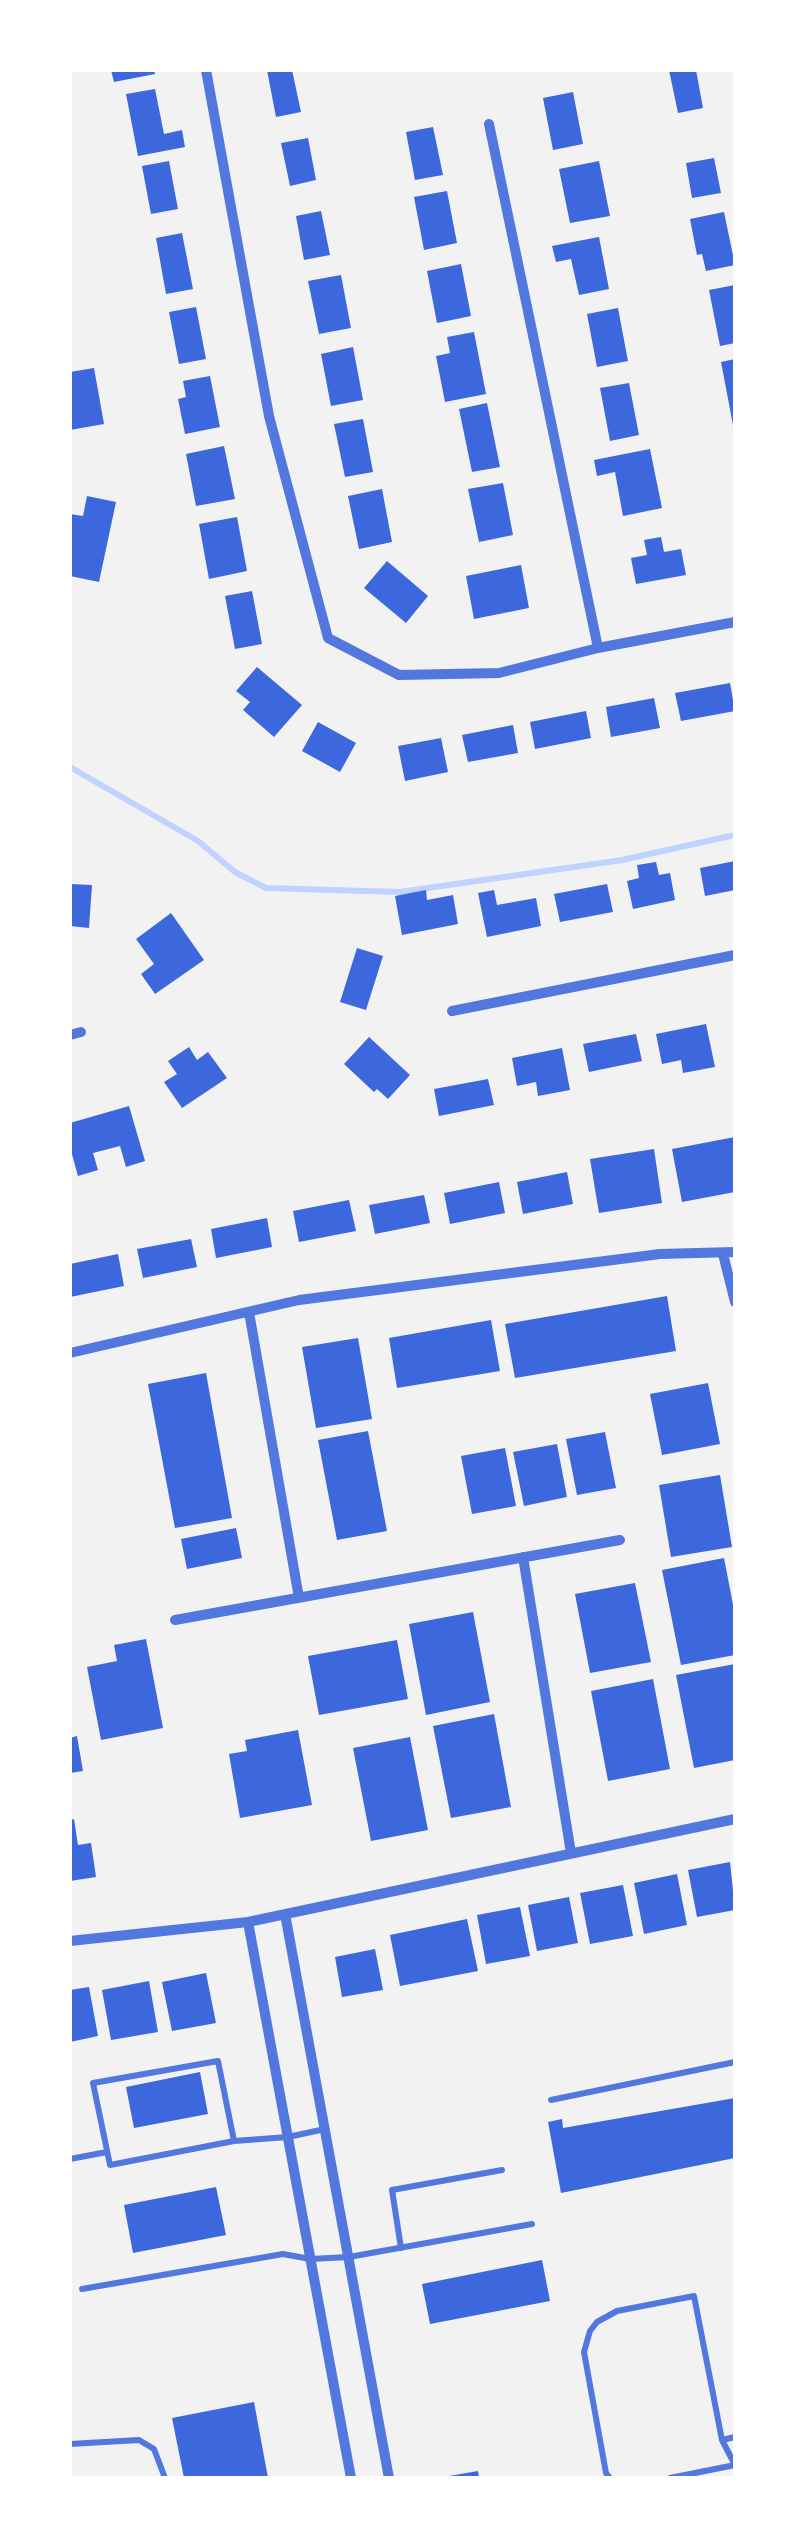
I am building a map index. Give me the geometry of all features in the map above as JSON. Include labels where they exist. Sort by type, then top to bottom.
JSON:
[{"type":"street","points":[[206,70],[270,416],[328,638],[398,675],[499,672],[735,622]]},
{"type":"street","points":[[489,124],[598,648]]},
{"type":"street","points":[[452,1010],[735,955]]},
{"type":"street","points":[[70,1353],[298,1300],[660,1254],[729,1253],[735,1302]]},
{"type":"street","points":[[250,1312],[299,1598]]},
{"type":"street","points":[[175,1620],[620,1540]]},
{"type":"street","points":[[523,1557],[571,1854]]},
{"type":"street","points":[[70,1941],[248,1922],[735,1819]]},
{"type":"street","points":[[284,1914],[389,2478]]},
{"type":"street","points":[[248,1922],[351,2478]]},
{"type":"lane","points":[[234,2141],[218,2061],[93,2083],[110,2165],[234,2141],[325,2130]]},
{"type":"lane","points":[[551,2100],[735,2062]]},
{"type":"lane","points":[[70,2159],[107,2152]]},
{"type":"lane","points":[[402,2248],[392,2190],[502,2170]]},
{"type":"lane","points":[[82,2288],[283,2254],[310,2259],[348,2257],[532,2224]]},
{"type":"lane","points":[[610,2478],[584,2352],[590,2331],[597,2322],[617,2311],[694,2296],[722,2440],[735,2465],[670,2478]]},
{"type":"lane","points":[[722,2440],[735,2437]]},
{"type":"lane","points":[[70,2444],[140,2440],[154,2449],[165,2478]]},
{"type":"building","points":[[111,70],[154,70],[155,74],[114,82]]},
{"type":"building","points":[[267,70],[292,70],[301,112],[276,117]]},
{"type":"building","points":[[669,70],[696,70],[703,108],[678,113]]},
{"type":"building","points":[[155,89],[164,134],[182,130],[185,147],[138,156],[126,94]]},
{"type":"building","points":[[573,92],[583,144],[553,150],[543,98]]},
{"type":"building","points":[[433,127],[443,175],[415,180],[406,132]]},
{"type":"building","points":[[308,138],[316,180],[290,186],[281,143]]},
{"type":"building","points":[[714,158],[721,193],[692,198],[686,163]]},
{"type":"building","points":[[169,161],[178,209],[151,214],[142,166]]},
{"type":"building","points":[[599,161],[610,216],[570,223],[559,169]]},
{"type":"building","points":[[447,191],[457,243],[424,250],[414,197]]},
{"type":"building","points":[[321,211],[330,255],[304,260],[296,216]]},
{"type":"building","points":[[724,212],[735,265],[706,271],[702,254],[697,255],[690,219]]},
{"type":"building","points":[[182,233],[193,289],[166,294],[156,238]]},
{"type":"building","points":[[599,237],[609,289],[579,295],[571,259],[556,262],[552,246]]},
{"type":"building","points":[[461,264],[471,316],[437,323],[427,271]]},
{"type":"building","points":[[341,275],[351,328],[319,334],[308,281]]},
{"type":"building","points":[[735,285],[735,343],[720,346],[709,290]]},
{"type":"building","points":[[196,307],[206,359],[179,364],[169,312]]},
{"type":"building","points":[[618,308],[628,361],[597,367],[587,314]]},
{"type":"building","points":[[474,332],[486,394],[445,402],[436,356],[450,353],[447,337]]},
{"type":"building","points":[[353,347],[363,400],[331,406],[321,354]]},
{"type":"building","points":[[735,359],[735,425],[733,425],[721,362]]},
{"type":"building","points":[[94,368],[104,424],[70,430],[70,372]]},
{"type":"building","points":[[210,376],[220,427],[185,434],[178,399],[186,397],[183,381]]},
{"type":"building","points":[[629,383],[639,435],[610,441],[600,388]]},
{"type":"building","points":[[487,403],[500,467],[472,472],[459,409]]},
{"type":"building","points":[[363,419],[373,472],[345,477],[334,424]]},
{"type":"building","points":[[224,446],[235,499],[196,506],[186,454]]},
{"type":"building","points":[[650,449],[662,508],[623,516],[615,472],[597,476],[594,460]]},
{"type":"building","points":[[503,483],[513,535],[479,542],[468,489]]},
{"type":"building","points":[[382,489],[392,542],[359,549],[348,496]]},
{"type":"building","points":[[87,496],[116,502],[99,582],[70,576],[70,514],[83,516]]},
{"type":"building","points":[[237,517],[247,571],[209,579],[199,524]]},
{"type":"building","points":[[661,537],[664,552],[681,549],[686,575],[636,584],[631,558],[647,555],[644,540]]},
{"type":"building","points":[[387,561],[428,596],[406,623],[364,588]]},
{"type":"building","points":[[521,565],[529,608],[474,619],[466,576]]},
{"type":"building","points":[[252,591],[262,644],[235,649],[225,596]]},
{"type":"building","points":[[257,667],[302,705],[274,737],[243,710],[250,702],[236,691]]},
{"type":"building","points":[[730,683],[735,711],[681,721],[675,693]]},
{"type":"building","points":[[654,698],[660,728],[611,737],[606,707]]},
{"type":"building","points":[[586,711],[591,738],[535,749],[530,722]]},
{"type":"building","points":[[318,722],[356,743],[340,772],[302,751]]},
{"type":"building","points":[[513,725],[518,753],[468,762],[462,735]]},
{"type":"building","points":[[441,738],[448,772],[405,781],[398,746]]},
{"type":"building","points":[[735,861],[735,890],[705,896],[700,868]]},
{"type":"building","points":[[656,862],[659,875],[670,873],[675,900],[633,909],[627,881],[639,878],[637,865]]},
{"type":"building","points":[[70,884],[92,885],[89,928],[70,926]]},
{"type":"building","points":[[607,884],[613,912],[560,922],[554,894]]},
{"type":"building","points":[[426,890],[427,900],[453,895],[458,924],[402,935],[395,896]]},
{"type":"building","points":[[494,890],[497,905],[536,898],[541,926],[487,937],[478,893]]},
{"type":"building","points":[[171,913],[204,960],[155,994],[141,974],[154,964],[136,939]]},
{"type":"building","points":[[357,948],[383,956],[366,1010],[340,1002]]},
{"type":"building","points":[[706,1024],[715,1067],[683,1073],[681,1060],[662,1064],[656,1034]]},
{"type":"building","points":[[636,1034],[642,1061],[589,1072],[583,1044]]},
{"type":"building","points":[[369,1037],[410,1075],[388,1099],[377,1089],[374,1092],[344,1064]]},
{"type":"building","points":[[189,1047],[197,1060],[208,1052],[227,1078],[182,1108],[164,1082],[177,1074],[168,1061]]},
{"type":"building","points":[[562,1048],[570,1090],[538,1096],[536,1082],[517,1086],[512,1058]]},
{"type":"building","points":[[488,1079],[494,1105],[439,1116],[434,1089]]},
{"type":"building","points":[[129,1106],[145,1161],[126,1167],[120,1146],[93,1153],[98,1170],[78,1176],[70,1147],[70,1123]]},
{"type":"building","points":[[735,1137],[735,1192],[682,1202],[672,1149]]},
{"type":"building","points":[[654,1149],[662,1203],[599,1213],[590,1159]]},
{"type":"building","points":[[567,1172],[573,1204],[523,1214],[517,1182]]},
{"type":"building","points":[[499,1182],[505,1213],[450,1224],[444,1193]]},
{"type":"building","points":[[424,1195],[430,1223],[375,1234],[369,1205]]},
{"type":"building","points":[[349,1200],[356,1231],[299,1242],[293,1211]]},
{"type":"building","points":[[267,1218],[272,1247],[216,1258],[211,1229]]},
{"type":"building","points":[[191,1239],[197,1267],[143,1278],[137,1249]]},
{"type":"building","points":[[118,1254],[124,1286],[70,1297],[70,1264]]},
{"type":"building","points":[[667,1296],[676,1351],[515,1378],[505,1324]]},
{"type":"building","points":[[491,1320],[500,1371],[397,1388],[389,1338]]},
{"type":"building","points":[[358,1338],[372,1419],[316,1428],[302,1347]]},
{"type":"building","points":[[206,1373],[232,1518],[175,1528],[148,1384]]},
{"type":"building","points":[[708,1383],[720,1444],[662,1455],[650,1394]]},
{"type":"building","points":[[368,1431],[387,1531],[337,1540],[318,1440]]},
{"type":"building","points":[[605,1432],[616,1488],[577,1495],[566,1439]]},
{"type":"building","points":[[557,1444],[567,1497],[524,1506],[513,1452]]},
{"type":"building","points":[[505,1448],[516,1506],[472,1514],[461,1456]]},
{"type":"building","points":[[720,1475],[732,1547],[671,1557],[659,1485]]},
{"type":"building","points":[[236,1528],[242,1558],[187,1569],[181,1539]]},
{"type":"building","points":[[724,1558],[735,1615],[735,1655],[681,1665],[662,1570]]},
{"type":"building","points":[[635,1583],[651,1662],[590,1673],[575,1594]]},
{"type":"building","points":[[473,1612],[490,1702],[426,1715],[409,1624]]},
{"type":"building","points":[[146,1639],[163,1728],[101,1740],[87,1667],[117,1661],[114,1645]]},
{"type":"building","points":[[397,1640],[408,1699],[319,1715],[308,1656]]},
{"type":"building","points":[[735,1664],[735,1760],[694,1768],[676,1675]]},
{"type":"building","points":[[653,1679],[670,1769],[608,1781],[591,1691]]},
{"type":"building","points":[[494,1714],[511,1807],[451,1818],[433,1726]]},
{"type":"building","points":[[298,1730],[312,1805],[240,1818],[229,1754],[247,1751],[245,1740]]},
{"type":"building","points":[[77,1736],[83,1771],[70,1773],[70,1738]]},
{"type":"building","points":[[410,1737],[428,1830],[371,1841],[353,1748]]},
{"type":"building","points":[[74,1819],[78,1845],[91,1843],[96,1877],[70,1881],[70,1820]]},
{"type":"building","points":[[730,1862],[735,1910],[697,1917],[688,1870]]},
{"type":"building","points":[[677,1874],[687,1925],[644,1934],[634,1883]]},
{"type":"building","points":[[623,1885],[633,1936],[590,1944],[580,1893]]},
{"type":"building","points":[[569,1897],[578,1943],[537,1951],[528,1905]]},
{"type":"building","points":[[520,1907],[530,1956],[486,1964],[477,1915]]},
{"type":"building","points":[[467,1919],[478,1971],[400,1986],[390,1935]]},
{"type":"building","points":[[375,1949],[383,1990],[342,1997],[335,1957]]},
{"type":"building","points":[[206,1973],[216,2023],[172,2031],[162,1982]]},
{"type":"building","points":[[149,1981],[158,2032],[111,2040],[102,1990]]},
{"type":"building","points":[[89,1987],[98,2036],[70,2042],[70,1990]]},
{"type":"building","points":[[200,2072],[208,2114],[134,2128],[126,2087]]},
{"type":"building","points":[[735,2098],[735,2158],[561,2193],[548,2122],[562,2119],[563,2128]]},
{"type":"building","points":[[216,2187],[226,2235],[133,2253],[124,2205]]},
{"type":"building","points":[[542,2260],[550,2301],[430,2324],[422,2284]]},
{"type":"building","points":[[254,2402],[268,2478],[184,2478],[172,2418]]},
{"type":"building","points":[[478,2471],[479,2478],[449,2478],[449,2476]]},
{"type":"waterway","points":[[70,767],[198,841],[235,872],[266,888],[400,892],[622,860],[735,835]]}]
